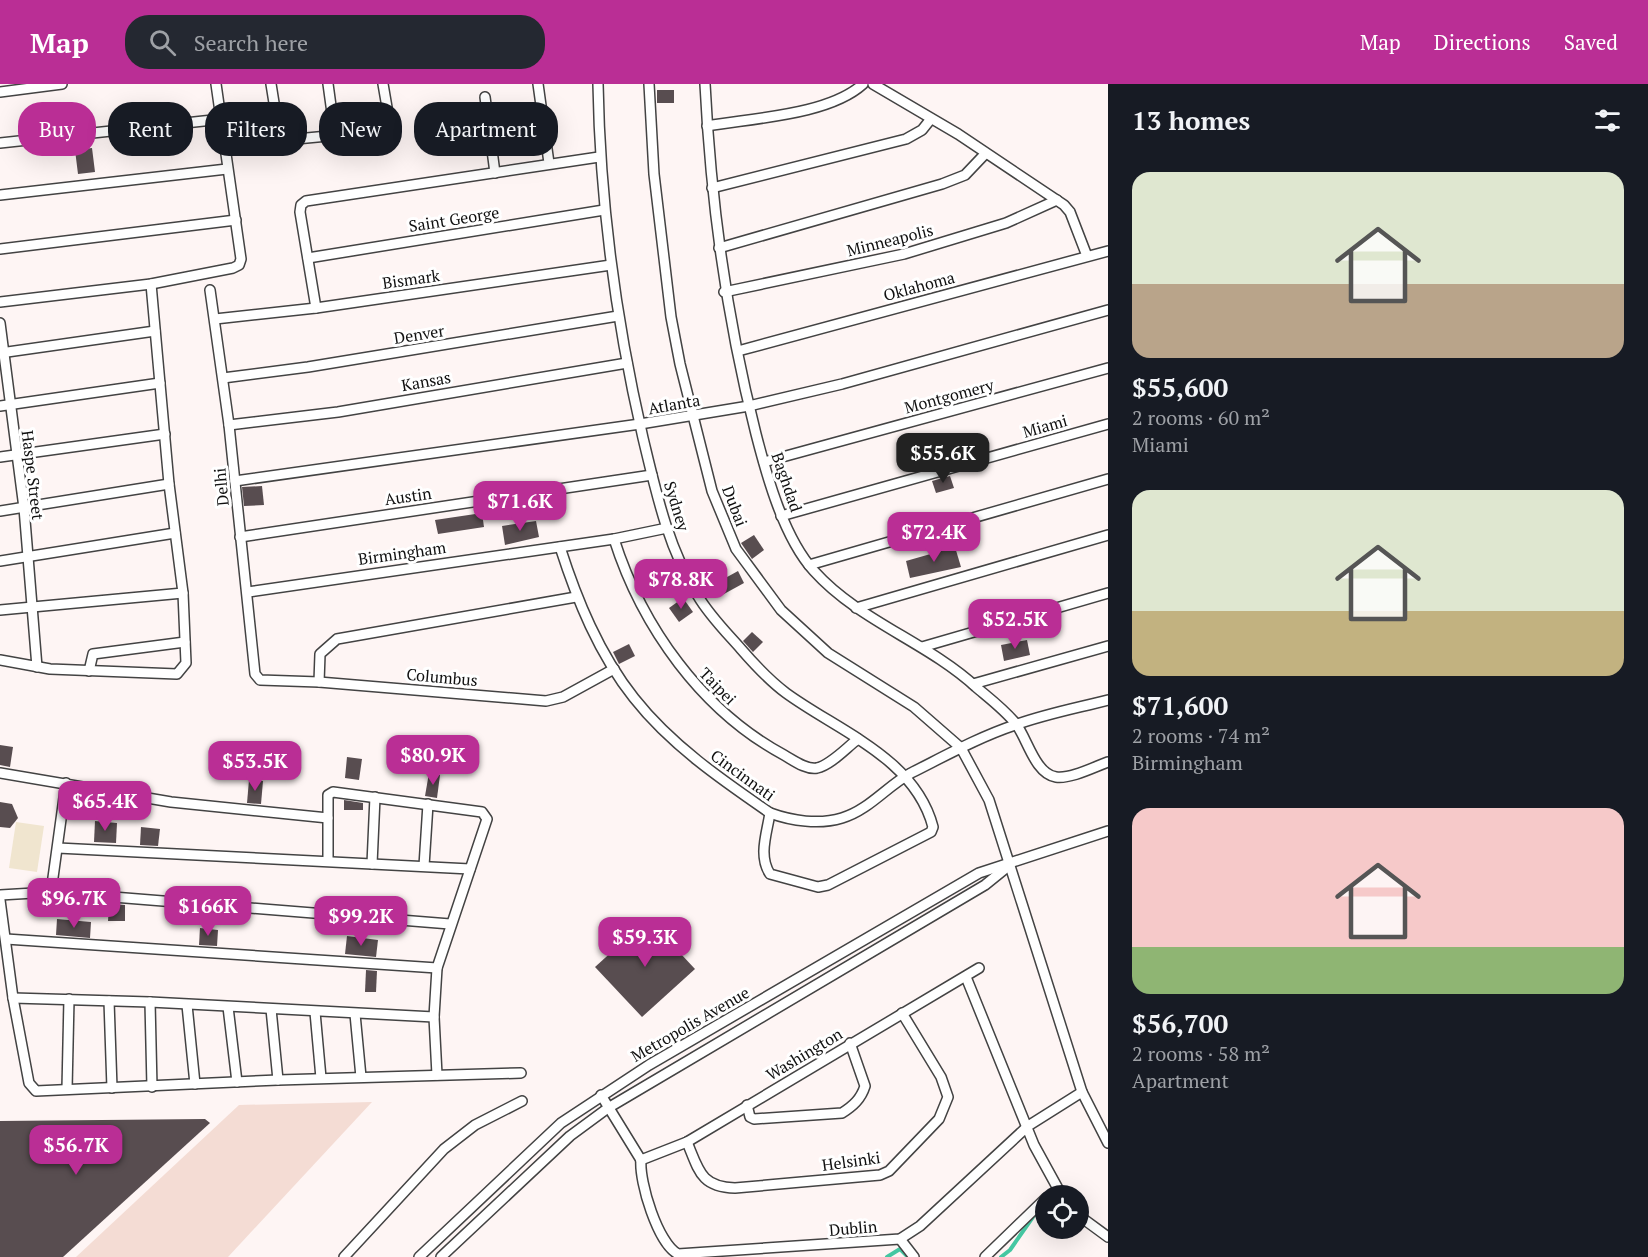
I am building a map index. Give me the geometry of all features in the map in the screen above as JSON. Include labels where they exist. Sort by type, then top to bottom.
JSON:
[{"type":"street","points":[[0,92],[62,84]]},
{"type":"street","points":[[216,84],[219,102]]},
{"type":"street","points":[[271,84],[282,139],[319,136]]},
{"type":"street","points":[[328,84],[331,102]]},
{"type":"street","points":[[383,84],[386,102]]},
{"type":"street","points":[[538,84],[549,163]]},
{"type":"street","name":"Sydney","points":[[598,84],[599,157],[618,316],[640,424],[667,528],[698,596],[742,650],[785,692],[858,739],[907,775],[931,821],[931,831],[837,881],[818,887],[770,874],[763,856],[770,813]]},
{"type":"street","name":"Dubai","points":[[649,84],[654,174],[670,317],[692,416],[712,491],[736,549],[781,610],[828,653],[914,707],[961,748],[989,800],[1082,1092],[1108,1143]]},
{"type":"street","name":"Baghdad","points":[[705,84],[712,188],[724,292],[764,462],[781,516],[809,566],[856,608],[922,647],[974,684],[1016,724],[1042,768],[1049,775],[1059,777],[1108,762]]},
{"type":"street","points":[[707,126],[827,105],[850,95],[863,84]]},
{"type":"street","points":[[873,84],[930,120],[958,134],[1057,200],[1070,212],[1087,256]]},
{"type":"street","points":[[485,97],[495,173]]},
{"type":"street","points":[[712,188],[906,139],[922,130],[930,120]]},
{"type":"street","points":[[0,143],[205,121]]},
{"type":"street","points":[[719,248],[942,184],[965,175],[986,154]]},
{"type":"street","points":[[0,302],[151,284],[239,265],[241,259],[226,156]]},
{"type":"street","points":[[315,308],[300,212],[301,205],[306,201],[599,157]]},
{"type":"street","points":[[0,195],[227,169]]},
{"type":"street","name":"Minneapolis","points":[[724,292],[904,254],[1006,223],[1057,200]]},
{"type":"street","name":"Saint George","points":[[308,258],[604,210]]},
{"type":"street","points":[[0,249],[236,220]]},
{"type":"street","name":"Oklahoma","points":[[738,351],[1108,251]]},
{"type":"street","name":"Bismark","points":[[215,319],[315,308],[611,265]]},
{"type":"street","points":[[0,660],[37,667],[89,672],[177,674],[186,663],[183,593],[169,484],[151,284]]},
{"type":"street","name":"Delhi","points":[[210,290],[230,425],[255,674],[260,680]]},
{"type":"street","name":"Atlanta","points":[[235,481],[640,424],[749,406],[842,384],[1108,310]]},
{"type":"street","name":"Denver","points":[[224,378],[618,316]]},
{"type":"street","name":"Haspe Street","points":[[0,323],[4,405],[16,456],[24,508],[37,667]]},
{"type":"street","points":[[2,353],[155,331]]},
{"type":"street","name":"Kansas","points":[[230,425],[338,412],[627,363]]},
{"type":"street","name":"Montgomery","points":[[764,462],[1108,368]]},
{"type":"street","points":[[4,405],[160,383]]},
{"type":"street","name":"Miami","points":[[781,516],[1108,424]]},
{"type":"street","points":[[0,457],[165,434]]},
{"type":"street","name":"Austin","points":[[240,537],[652,475]]},
{"type":"street","points":[[809,566],[1108,479]]},
{"type":"street","points":[[0,511],[169,484]]},
{"type":"street","name":"Birmingham","points":[[248,592],[614,539],[667,528]]},
{"type":"street","points":[[0,561],[175,533]]},
{"type":"street","points":[[856,608],[1108,535]]},
{"type":"street","name":"Taipei","points":[[614,539],[635,592],[664,640],[689,679],[726,716],[776,751],[808,768],[824,765],[858,739]]},
{"type":"street","name":"Cincinnati","points":[[560,547],[576,597],[614,669],[635,699],[693,758],[770,813],[795,820],[825,822],[843,818],[860,810],[907,775],[961,748],[1016,724],[1108,700]]},
{"type":"street","points":[[0,610],[183,593]]},
{"type":"street","points":[[922,647],[1108,593]]},
{"type":"street","points":[[319,682],[320,654],[337,639],[576,597]]},
{"type":"street","points":[[89,672],[93,654],[185,642]]},
{"type":"street","points":[[974,684],[1108,646]]},
{"type":"street","name":"Columbus","points":[[260,680],[319,682],[546,701],[563,697],[614,669]]},
{"type":"street","points":[[0,772],[171,802],[327,818]]},
{"type":"street","points":[[51,892],[66,783]]},
{"type":"street","points":[[328,861],[328,795],[333,792],[482,812],[485,815],[487,819],[437,968],[434,1017],[437,1075]]},
{"type":"street","points":[[372,864],[375,797]]},
{"type":"street","points":[[424,866],[428,804]]},
{"type":"street","name":"Metropolis Avenue","points":[[419,1257],[561,1123],[601,1095],[979,873],[1010,865],[1038,852],[1108,831]]},
{"type":"street","points":[[58,848],[470,869]]},
{"type":"street","name":"Metropolis Avenue","points":[[441,1257],[570,1136],[608,1107],[985,885],[1010,865]]},
{"type":"street","points":[[0,895],[51,892],[450,924]]},
{"type":"street","points":[[0,900],[13,998],[31,1087],[36,1091],[321,1078],[521,1073]]},
{"type":"street","points":[[6,939],[437,968]]},
{"type":"street","name":"Washington","points":[[641,1160],[687,1142],[979,968]]},
{"type":"street","points":[[966,977],[1044,1166],[1056,1185]]},
{"type":"street","points":[[13,998],[150,1002],[434,1017]]},
{"type":"street","points":[[67,1089],[69,999]]},
{"type":"street","points":[[109,1001],[112,1088]]},
{"type":"street","points":[[150,1002],[152,1087]]},
{"type":"street","points":[[188,1005],[195,1084]]},
{"type":"street","points":[[228,1007],[237,1083]]},
{"type":"street","points":[[271,1010],[278,1080]]},
{"type":"street","points":[[315,1012],[321,1078]]},
{"type":"street","name":"Helsinki","points":[[687,1142],[702,1176],[718,1187],[735,1188],[880,1174],[889,1171],[939,1119],[948,1097],[941,1077],[902,1013]]},
{"type":"street","points":[[356,1014],[361,1077]]},
{"type":"street","points":[[747,1105],[750,1117],[754,1119],[842,1113],[858,1101],[865,1086],[850,1043]]},
{"type":"street","name":"Dublin","points":[[641,1160],[643,1188],[667,1244],[678,1254],[900,1239],[920,1226],[1028,1126],[1082,1092]]},
{"type":"street","points":[[601,1095],[641,1160]]},
{"type":"street","points":[[344,1257],[444,1149],[475,1125],[522,1101]]},
{"type":"street","points":[[985,1257],[1035,1209]]},
{"type":"street","points":[[1089,1223],[1108,1237]]},
{"type":"street","points":[[900,1239],[914,1257]]},
{"type":"shaded area","points":[[16,822],[44,826],[37,872],[9,868]]},
{"type":"shaded area","points":[[372,1102],[228,1257],[76,1257],[239,1105]]},
{"type":"building","points":[[657,90],[674,90],[674,103],[657,103]]},
{"type":"building","points":[[76,156],[93,156],[95,172],[78,174]]},
{"type":"building","points":[[950,476],[954,488],[936,493],[932,481]]},
{"type":"building","points":[[262,486],[264,505],[244,506],[242,487]]},
{"type":"building","points":[[482,513],[484,527],[438,534],[435,520]]},
{"type":"building","points":[[536,521],[539,537],[505,545],[502,526]]},
{"type":"building","points":[[754,535],[764,550],[752,559],[741,543]]},
{"type":"building","points":[[955,547],[961,567],[910,578],[906,561]]},
{"type":"building","points":[[738,571],[744,583],[724,594],[718,582]]},
{"type":"building","points":[[683,598],[693,612],[679,622],[669,608]]},
{"type":"building","points":[[752,632],[763,642],[753,652],[743,641]]},
{"type":"building","points":[[1027,640],[1030,655],[1004,661],[1001,645]]},
{"type":"building","points":[[629,644],[635,656],[619,664],[613,652]]},
{"type":"building","points":[[0,745],[13,747],[10,767],[0,765]]},
{"type":"building","points":[[347,757],[362,759],[359,780],[345,778]]},
{"type":"building","points":[[429,773],[440,775],[437,798],[425,796]]},
{"type":"building","points":[[249,780],[263,781],[261,804],[247,803]]},
{"type":"building","points":[[344,800],[363,803],[363,810],[344,810]]},
{"type":"building","points":[[0,802],[12,804],[18,818],[10,828],[0,827]]},
{"type":"building","points":[[95,821],[117,823],[116,843],[94,842]]},
{"type":"building","points":[[141,827],[160,829],[158,846],[140,845]]},
{"type":"building","points":[[109,904],[125,905],[125,921],[108,921]]},
{"type":"building","points":[[57,919],[91,922],[90,938],[56,935]]},
{"type":"building","points":[[648,919],[695,969],[642,1017],[595,967]]},
{"type":"building","points":[[200,928],[218,930],[217,946],[199,945]]},
{"type":"building","points":[[347,936],[378,940],[376,957],[345,954]]},
{"type":"building","points":[[366,970],[377,971],[376,992],[365,992]]},
{"type":"building","points":[[205,1119],[210,1123],[63,1257],[0,1257],[0,1121]]},
{"type":"waterway","points":[[1001,1257],[1010,1250],[1035,1214]]},
{"type":"waterway","points":[[887,1257],[900,1249],[908,1257]]}]
